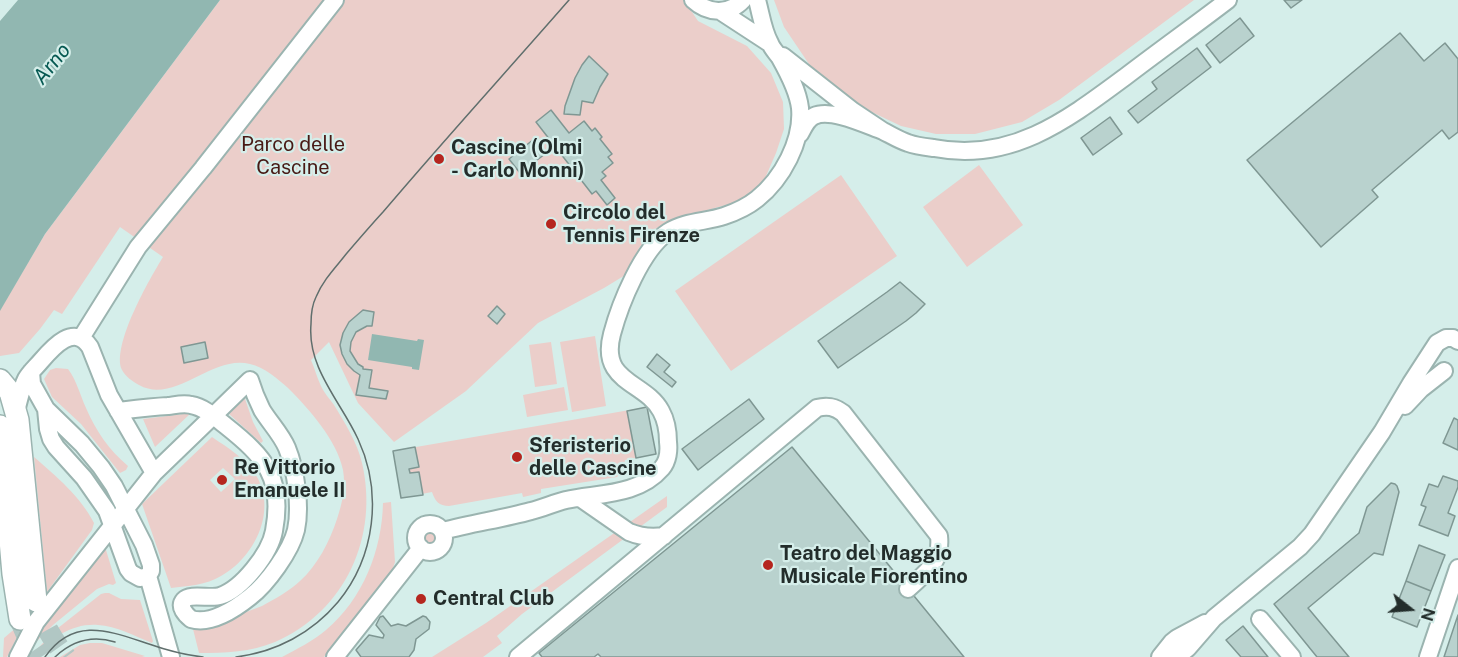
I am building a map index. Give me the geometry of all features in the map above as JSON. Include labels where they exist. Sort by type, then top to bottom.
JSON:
[{"type":"main road","points":[[2,377],[10,392],[20,433],[36,602]]},
{"type":"main road","points":[[0,426],[13,574],[20,619]]},
{"type":"street","points":[[81,338],[138,247],[335,0]]},
{"type":"street","points":[[693,0],[706,9],[720,11],[732,8],[743,0]]},
{"type":"street","points":[[757,0],[772,46],[789,75],[799,102],[801,118],[795,143]]},
{"type":"street","points":[[720,11],[772,46],[853,111],[883,131],[909,144],[962,152],[1011,145],[1047,129],[1097,98],[1228,0]]},
{"type":"street","points":[[335,657],[421,548],[417,540],[418,531],[424,525],[437,525],[443,531],[531,511],[565,500],[630,489],[642,484],[661,470],[668,456],[669,446],[668,431],[662,412],[649,397],[626,381],[611,361],[609,349],[624,299],[645,257],[666,234],[678,227],[723,216],[750,204],[765,192],[779,176],[795,143],[814,116],[830,114],[883,131]]},
{"type":"street","points":[[16,411],[23,386],[31,372],[53,346],[73,336],[81,338],[90,347],[102,380],[154,473]]},
{"type":"street","points":[[1177,657],[1214,618],[1300,547],[1312,534],[1382,432],[1437,343],[1450,338],[1458,341]]},
{"type":"street","points":[[1433,349],[1432,356],[1438,368],[1451,370]]},
{"type":"street","points":[[1382,432],[1414,395],[1451,370]]},
{"type":"street","points":[[2,377],[31,372]]},
{"type":"street","points":[[31,372],[32,384],[46,409],[76,437],[108,476],[137,530],[151,565],[151,572],[148,576],[140,578],[131,573],[107,511],[84,478],[51,440],[46,409]]},
{"type":"street","points":[[18,657],[36,622],[154,473],[213,416],[250,380],[263,410],[287,448],[296,487],[296,530],[288,548],[258,590],[242,603],[221,615],[208,619],[191,619],[182,608],[184,599],[220,596],[239,585],[268,548],[274,533],[276,492],[268,468],[243,440],[213,416],[200,407],[188,404],[118,411]]},
{"type":"street","points":[[518,657],[817,408],[830,406],[838,409],[849,420],[939,536],[938,555],[932,566],[908,589]]},
{"type":"street","points":[[580,498],[629,532],[638,536],[664,536]]},
{"type":"street","points":[[1428,657],[1458,568]]},
{"type":"street","points":[[148,576],[171,657]]},
{"type":"street","points":[[1160,657],[1177,638],[1214,618]]},
{"type":"street","points":[[1260,619],[1292,657]]},
{"type":"green space","name":"Parco delle Cascine","points":[[220,0],[684,0],[698,21],[747,46],[771,73],[783,102],[784,129],[763,183],[753,194],[740,201],[672,220],[655,229],[639,248],[627,274],[538,323],[466,391],[394,442],[358,403],[329,342],[311,360],[322,389],[334,405],[357,448],[366,490],[366,517],[361,544],[352,568],[338,591],[321,611],[300,628],[275,642],[247,650],[199,653],[193,629],[225,622],[277,598],[306,575],[322,553],[337,519],[344,489],[343,470],[335,447],[313,415],[288,388],[270,374],[250,364],[236,363],[222,366],[166,389],[153,389],[139,385],[127,377],[122,370],[120,359],[122,345],[133,312],[163,257],[120,227],[62,314],[54,310],[19,353],[0,356],[0,310],[45,234]]},
{"type":"green space","points":[[774,0],[1194,0],[1059,100],[1022,122],[975,134],[936,134],[901,126],[859,106],[815,73],[784,27]]},
{"type":"green space","points":[[979,165],[1023,225],[967,267],[923,207]]},
{"type":"green space","points":[[841,175],[897,256],[731,371],[675,291]]},
{"type":"green space","points":[[595,336],[606,406],[572,412],[560,342]]},
{"type":"green space","points":[[551,342],[557,384],[535,387],[529,345]]},
{"type":"green space","points":[[68,369],[94,425],[109,447],[128,466],[126,470],[120,473],[81,424],[52,397],[44,379],[50,370]]},
{"type":"green space","points":[[564,387],[568,410],[527,417],[523,395]]},
{"type":"green space","points":[[244,396],[253,422],[263,441],[261,443],[228,413]]},
{"type":"green space","name":"Sferisterio delle Cascine","points":[[647,407],[656,454],[625,460],[623,470],[617,477],[541,489],[541,493],[523,497],[522,493],[449,506],[438,502],[432,492],[401,498],[393,451]]},
{"type":"green space","points":[[191,413],[155,447],[143,419]]},
{"type":"green space","points":[[212,437],[237,454],[253,471],[263,491],[264,505],[259,533],[252,546],[233,568],[221,576],[197,585],[171,588],[142,504]],"holes":[[[223,468],[235,479],[221,492],[210,480]]]},
{"type":"green space","points":[[34,457],[75,496],[94,523],[92,530],[47,592]]},
{"type":"green space","points":[[667,496],[667,507],[522,614],[497,636],[502,643],[483,657],[432,657],[486,623]]},
{"type":"green space","points":[[391,502],[395,562],[387,580],[324,657],[282,657],[321,634],[339,618],[350,604],[360,589],[374,556],[382,521],[383,503]]},
{"type":"green space","points":[[431,525],[439,529],[443,537],[439,545],[431,549],[423,545],[419,537],[423,529]]},
{"type":"green space","points":[[102,549],[106,550],[116,583],[97,589],[53,625],[31,647],[32,638]]},
{"type":"green space","points":[[105,593],[121,599],[140,600],[152,643],[112,627],[80,626],[63,633],[49,643],[38,657],[30,657],[53,632]]},
{"type":"green space","points":[[18,626],[18,635],[7,657],[3,657],[4,638]]},
{"type":"green space","points":[[102,643],[145,656],[60,657],[80,645]]},
{"type":"water","name":"Arno","points":[[18,0],[220,0],[45,234],[0,311],[0,21]]},
{"type":"water","points":[[372,334],[424,340],[419,370],[368,360]]},
{"type":"building","points":[[1284,0],[1302,0],[1291,8]]},
{"type":"building","points":[[1240,18],[1254,36],[1220,63],[1206,45]]},
{"type":"building","points":[[1400,33],[1424,61],[1445,43],[1458,59],[1458,132],[1449,139],[1442,130],[1372,190],[1378,197],[1321,247],[1247,160]]},
{"type":"building","points":[[1197,48],[1211,67],[1138,123],[1128,111],[1157,89],[1152,82]]},
{"type":"building","points":[[589,56],[608,74],[593,103],[582,101],[580,115],[564,114],[575,78]]},
{"type":"building","points":[[551,110],[569,133],[584,121],[592,131],[595,128],[602,137],[600,139],[612,154],[608,157],[613,163],[602,172],[606,176],[601,180],[615,198],[607,205],[596,191],[592,194],[536,122]]},
{"type":"building","points":[[1110,117],[1122,134],[1093,155],[1081,138]]},
{"type":"building","points":[[534,139],[545,154],[520,173],[509,159]]},
{"type":"building","points":[[900,282],[925,304],[906,321],[838,368],[818,341]]},
{"type":"building","points":[[497,306],[505,314],[497,324],[488,316]]},
{"type":"building","points":[[363,310],[374,312],[372,326],[356,332],[350,351],[363,369],[372,370],[369,388],[388,391],[386,399],[356,395],[360,375],[347,364],[342,354],[340,345],[343,333],[349,322]]},
{"type":"building","points":[[205,342],[208,358],[184,363],[181,347]]},
{"type":"building","points":[[657,354],[670,365],[664,372],[676,382],[672,387],[647,367]]},
{"type":"building","points":[[749,399],[764,419],[698,470],[682,449]]},
{"type":"building","points":[[647,407],[656,454],[636,458],[627,411]]},
{"type":"building","points":[[1454,418],[1458,420],[1458,450],[1443,443]]},
{"type":"building","points":[[415,447],[419,467],[409,469],[410,473],[419,472],[423,495],[401,498],[393,451]]},
{"type":"building","name":"Teatro del Maggio Musicale Fiorentino","points":[[792,447],[964,657],[601,657],[598,654],[594,657],[542,657],[539,653]]},
{"type":"building","points":[[1443,476],[1458,481],[1448,513],[1455,516],[1448,536],[1419,525],[1426,507],[1421,505],[1429,484],[1438,487]]},
{"type":"building","points":[[1391,483],[1397,486],[1399,492],[1383,555],[1374,553],[1308,608],[1349,657],[1317,657],[1274,604],[1359,533],[1367,507]]},
{"type":"building","points":[[1419,545],[1445,555],[1431,591],[1406,581]]},
{"type":"building","points":[[1406,581],[1431,591],[1417,627],[1392,617]]},
{"type":"building","points":[[1458,615],[1458,657],[1444,657]]},
{"type":"building","points":[[383,616],[391,626],[398,624],[406,626],[423,616],[430,622],[429,629],[416,639],[414,650],[409,657],[361,657],[356,650],[369,635],[383,638],[384,635],[376,625]]},
{"type":"building","points":[[1243,626],[1268,657],[1241,657],[1226,640]]},
{"type":"tunnel","points":[[36,601],[48,631],[66,657]]},
{"type":"tunnel","points":[[21,622],[41,657]]},
{"type":"tram line","points":[[236,657],[279,646],[317,623],[338,602],[351,584],[367,545],[372,502],[371,481],[366,460],[351,425],[320,370],[311,340],[312,310],[319,291],[356,243],[569,0]]},
{"type":"tram line","points":[[45,657],[56,644],[68,636],[80,631],[93,630],[203,657]]},
{"type":"tram line","points":[[55,657],[69,646],[83,640],[98,639],[115,642]]},
{"type":"place","name":"Cascine (Olmi - Carlo Monni)","points":[[439,159]]},
{"type":"place","name":"Circolo del Tennis Firenze","points":[[551,224]]},
{"type":"place","name":"Sferisterio delle Cascine","points":[[517,457]]},
{"type":"place","name":"Re Vittorio Emanuele II","points":[[222,480]]},
{"type":"place","name":"Teatro del Maggio Musicale Fiorentino","points":[[768,565]]},
{"type":"place","name":"Central Club","points":[[421,599]]}]
